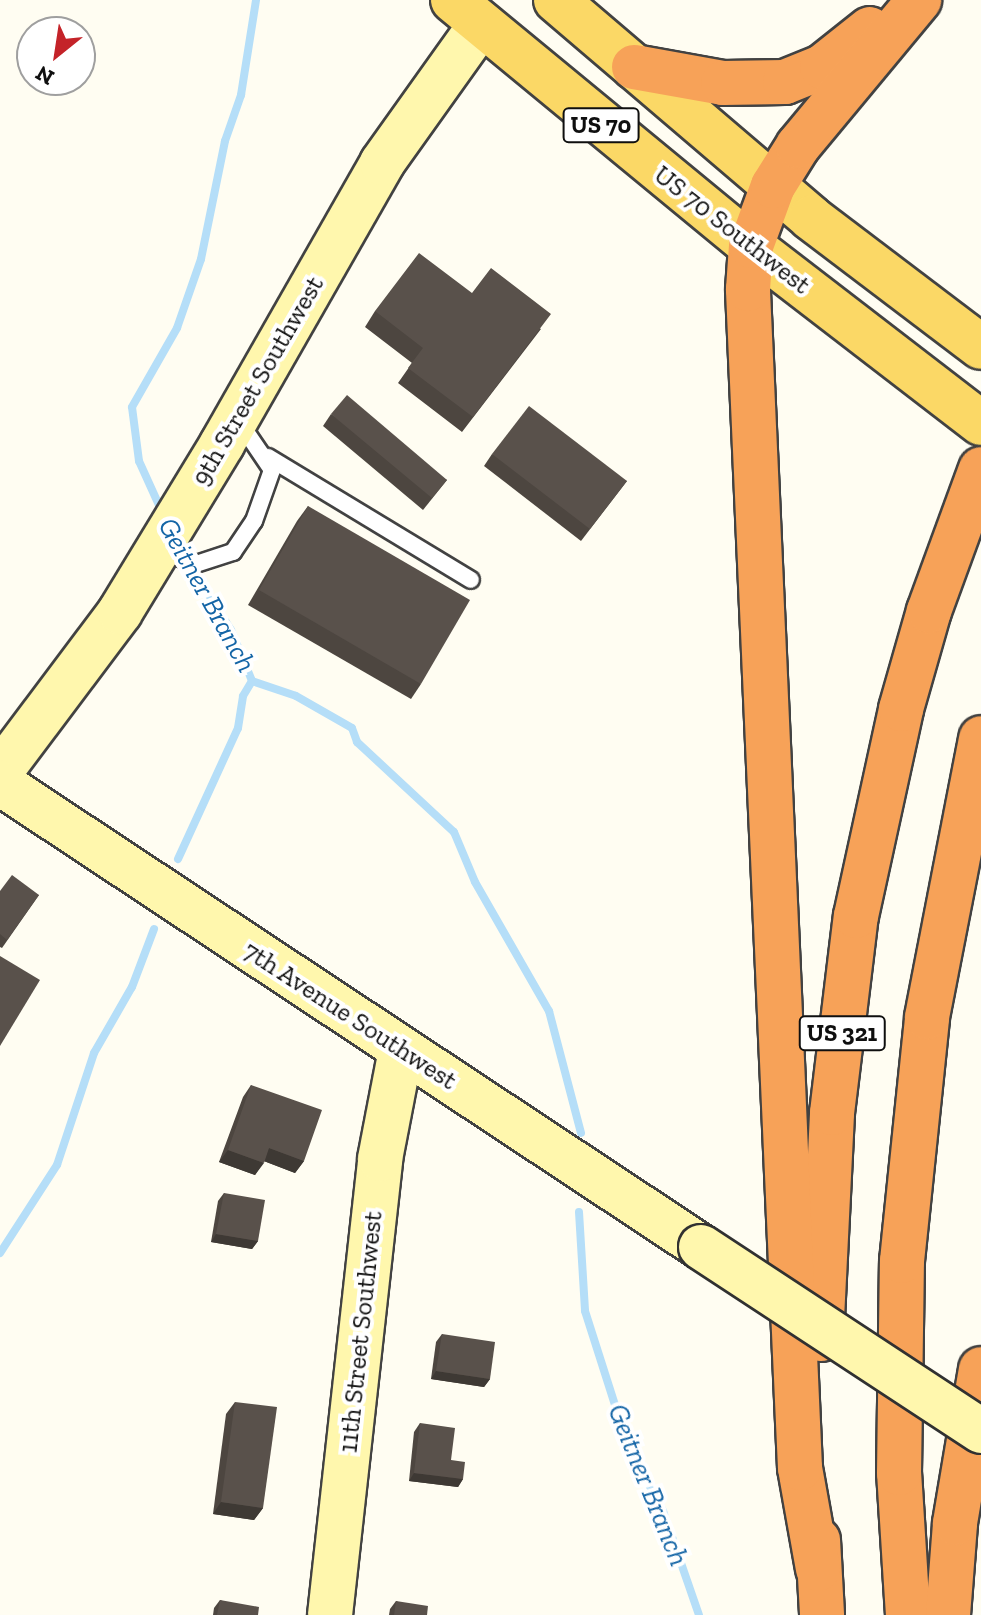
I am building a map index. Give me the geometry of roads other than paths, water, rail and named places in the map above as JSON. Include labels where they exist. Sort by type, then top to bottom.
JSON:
[{"type":"highway","points":[[634,67],[723,83],[785,82],[840,55],[896,0]]},
{"type":"highway","points":[[818,1569],[800,1468],[749,305],[751,246],[773,186],[798,146],[919,0]]},
{"type":"highway","name":"US 321","points":[[822,1615],[818,1569],[826,1197],[856,916],[901,709],[929,611],[981,469]]},
{"type":"highway","name":"US 321","points":[[908,1615],[899,1473],[902,1261],[927,1017],[981,738]]},
{"type":"highway","points":[[948,1615],[955,1523],[981,1369]]},
{"type":"main road","name":"US 70","points":[[556,0],[773,186],[981,347]]},
{"type":"main road","name":"US 70 Southwest","points":[[467,12],[751,246],[981,423]]},
{"type":"street","name":"9th Street Southwest","points":[[0,772],[54,705],[158,550],[237,418],[467,12]]},
{"type":"street","name":"7th Avenue Southwest","points":[[0,783],[981,1431]]},
{"type":"street","name":"11th Street Southwest","points":[[330,1615],[380,1159],[401,1050]]},
{"type":"lane","points":[[237,418],[268,457],[471,580]]},
{"type":"lane","points":[[158,550],[196,564],[233,552],[254,521],[272,470],[268,457]]},
{"type":"waterway","name":"Geitner Branch","points":[[163,514],[139,461],[132,407],[177,328],[201,259],[225,141],[241,95],[256,0]]},
{"type":"waterway","name":"Geitner Branch","points":[[190,565],[231,630],[252,681],[296,696],[352,728],[357,742],[454,832],[475,882],[549,1011],[581,1133]]},
{"type":"waterway","points":[[178,859],[238,728],[243,696],[252,681]]},
{"type":"waterway","points":[[0,1253],[57,1165],[94,1053],[132,987],[154,929]]},
{"type":"waterway","name":"Geitner Branch","points":[[579,1212],[585,1311],[628,1446],[663,1511],[699,1615]]}]
